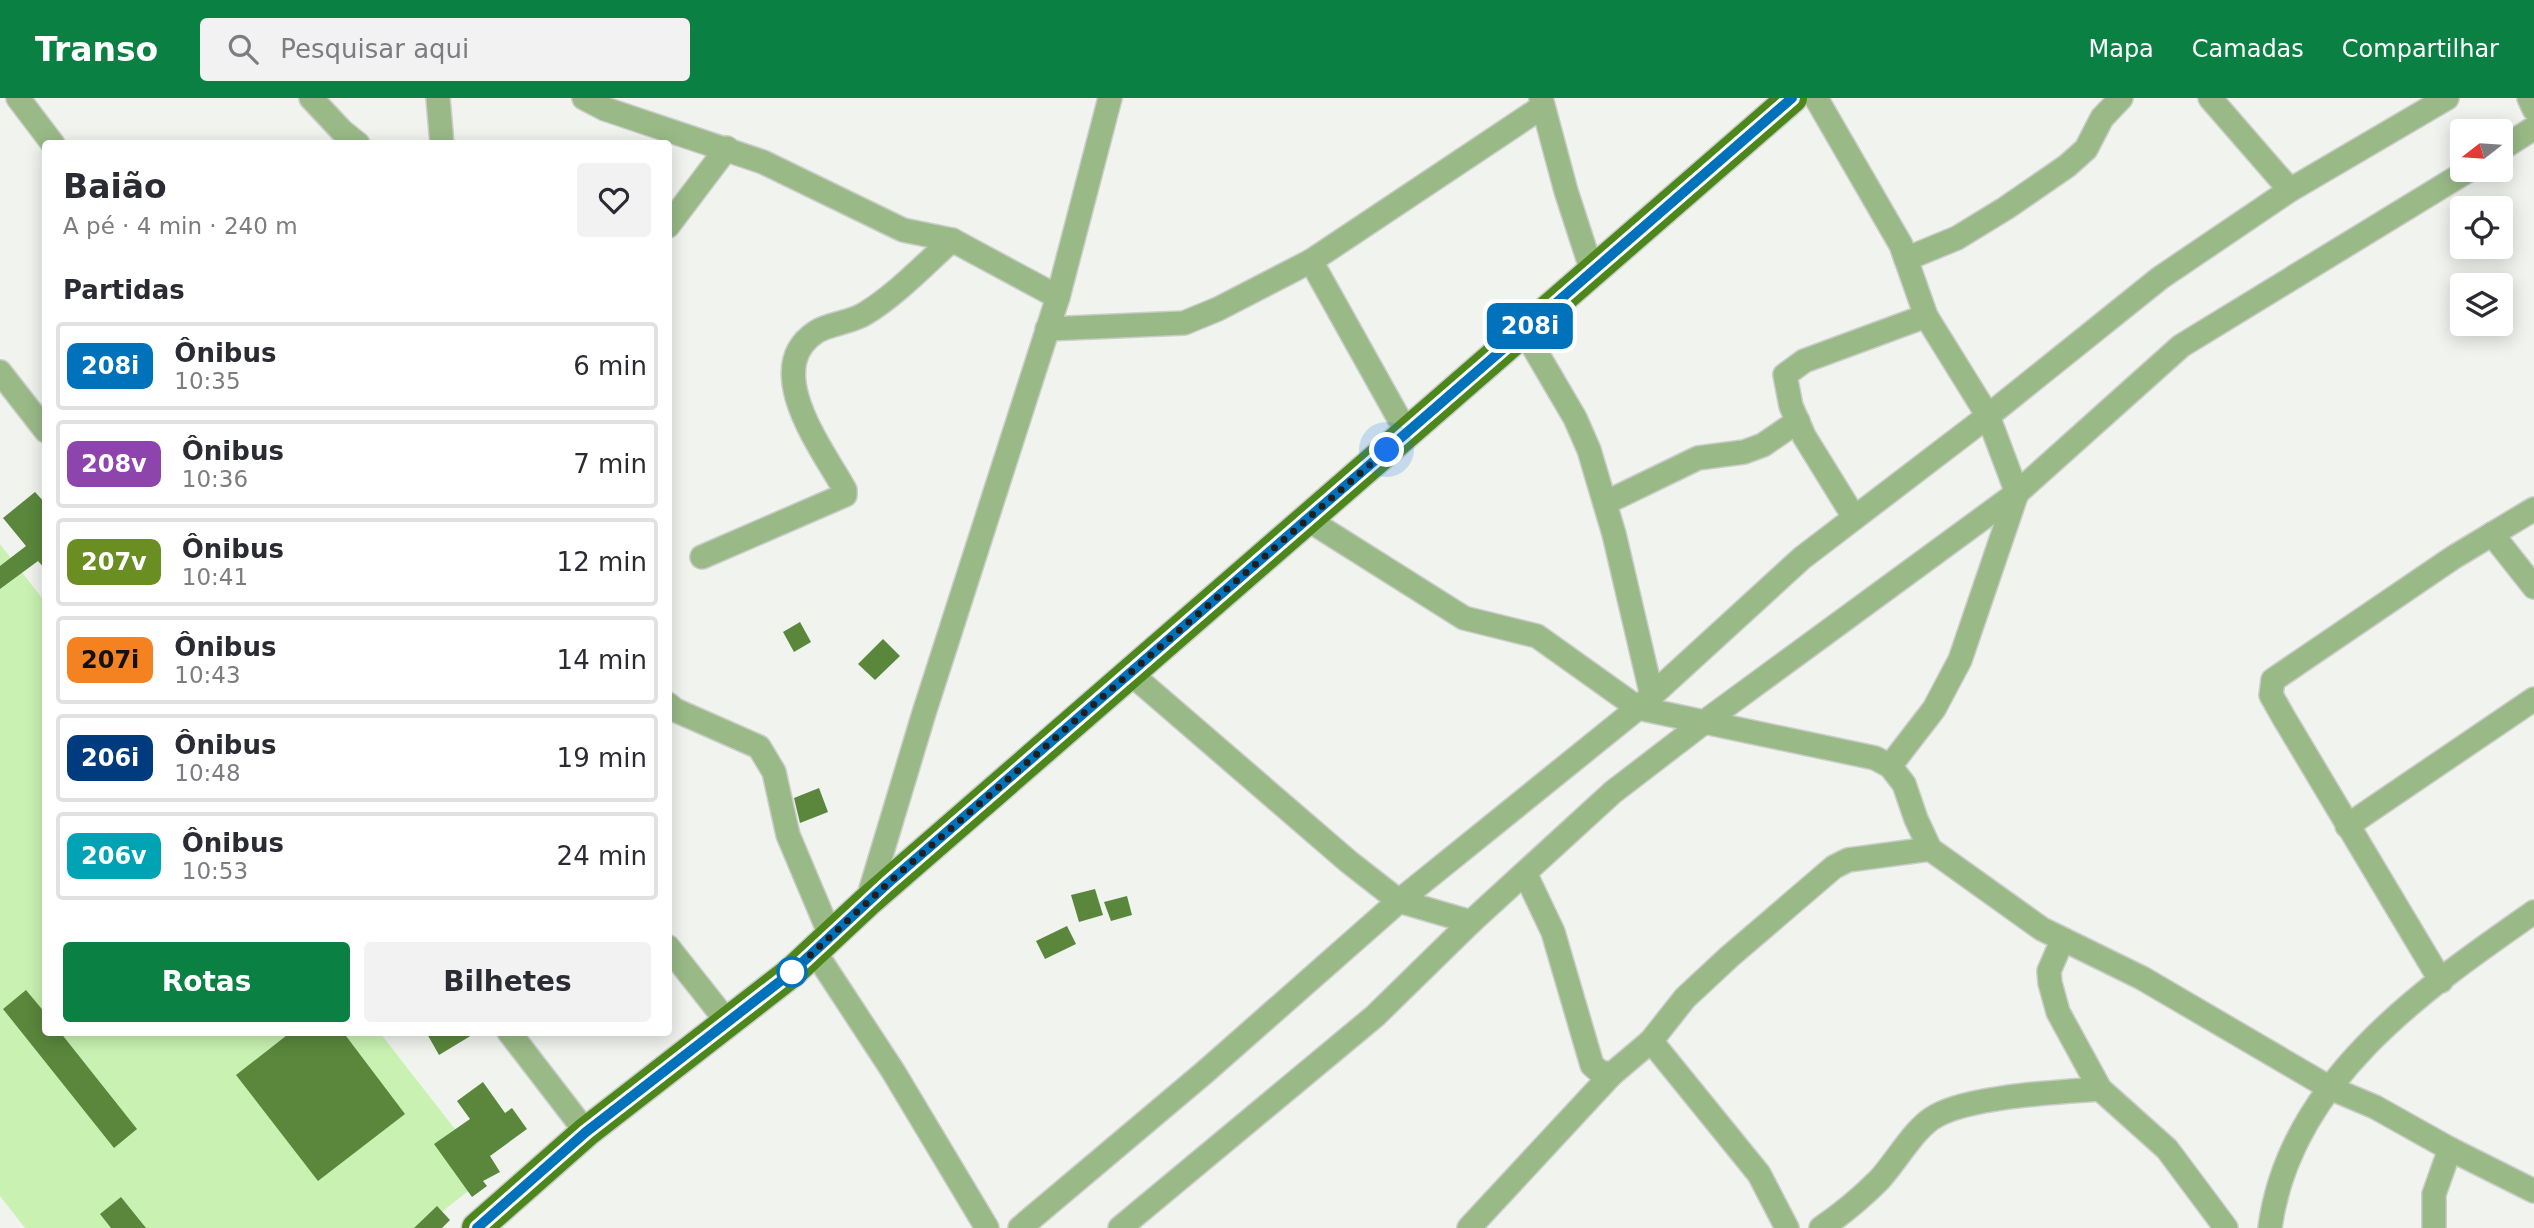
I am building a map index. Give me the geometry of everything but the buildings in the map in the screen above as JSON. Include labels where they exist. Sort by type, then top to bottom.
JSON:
[{"type":"main road","points":[[477,1228],[586,1132],[729,1024],[823,945],[867,902],[1792,98]]},
{"type":"street","points":[[19,98],[50,140]]},
{"type":"street","points":[[311,98],[353,140]]},
{"type":"street","points":[[438,98],[442,140]]},
{"type":"street","points":[[584,98],[605,109],[763,162],[903,230],[952,240],[1058,297]]},
{"type":"street","points":[[867,902],[924,713],[1058,297],[1110,98]]},
{"type":"street","points":[[1815,98],[1901,245],[1926,316],[1988,416],[2017,493],[1960,660],[1934,709],[1890,766]]},
{"type":"street","points":[[1906,259],[1958,238],[2067,166],[2086,149],[2102,118],[2121,98]]},
{"type":"street","points":[[2210,98],[2290,190]]},
{"type":"street","points":[[1020,1228],[1205,1072],[1399,901],[1645,702],[1801,558],[1988,416],[2160,278],[2290,190],[2447,98]]},
{"type":"street","points":[[2529,98],[2534,108]]},
{"type":"street","points":[[1047,329],[1184,323],[1218,309],[1311,261],[1541,103],[1592,271]]},
{"type":"street","points":[[2513,141],[2534,128]]},
{"type":"street","points":[[672,221],[727,148]]},
{"type":"street","points":[[1120,1228],[1375,1016],[1471,922],[1613,792],[2017,493],[2181,346],[2450,182]]},
{"type":"street","points":[[702,557],[845,495],[845,490],[806,419],[793,389],[795,361],[808,338],[818,330],[864,315],[952,240]]},
{"type":"street","points":[[1311,261],[1407,433]]},
{"type":"street","points":[[1854,517],[1798,421],[1791,406],[1786,375],[1804,361],[1926,316]]},
{"type":"street","points":[[1524,331],[1576,418],[1605,503],[1645,702]]},
{"type":"street","points":[[0,372],[42,426]]},
{"type":"street","points":[[1605,503],[1698,458],[1744,452],[1763,445],[1798,421]]},
{"type":"street","points":[[2441,981],[2271,695],[2273,680],[2492,534],[2534,509]]},
{"type":"street","points":[[1307,519],[1464,618],[1537,636],[1645,702],[1703,723],[1875,758],[1890,766],[1905,784],[1916,819],[1930,849],[2062,941],[2142,978],[2330,1088],[2375,1107],[2450,1149],[2534,1191]]},
{"type":"street","points":[[2492,534],[2534,587]]},
{"type":"street","points":[[1130,673],[1349,862],[1399,901],[1471,922]]},
{"type":"street","points":[[2347,826],[2534,699]]},
{"type":"street","points":[[672,707],[759,747],[774,772],[788,835],[823,945],[893,1072],[986,1228]]},
{"type":"street","points":[[1469,1228],[1612,1074],[1651,1041],[1685,998],[1728,957],[1834,867],[1848,860],[1930,849]]},
{"type":"street","points":[[1525,873],[1553,932],[1592,1065],[1600,1072],[1612,1074]]},
{"type":"street","points":[[2270,1228],[2283,1167],[2301,1131],[2330,1088],[2365,1045],[2441,981],[2534,912]]},
{"type":"street","points":[[2062,941],[2049,971],[2050,983],[2058,1012],[2100,1089],[2167,1149],[2220,1226]]},
{"type":"street","points":[[672,952],[729,1024]]},
{"type":"street","points":[[512,1036],[586,1132]]},
{"type":"street","points":[[1651,1041],[1759,1174],[1787,1228]]},
{"type":"street","points":[[1821,1228],[1879,1180],[1934,1116],[1973,1104],[2100,1089]]},
{"type":"street","points":[[2434,1228],[2434,1194],[2450,1149]]},
{"type":"green space","points":[[0,544],[42,598],[42,1036],[382,1036],[490,1174],[421,1228],[25,1228],[0,1196]]},
{"type":"bus line","name":"208i","points":[[477,1228],[586,1132],[729,1024],[792,972],[887,884],[1792,98]]},
{"type":"route","points":[[792,972],[887,884],[1387,450]]}]
